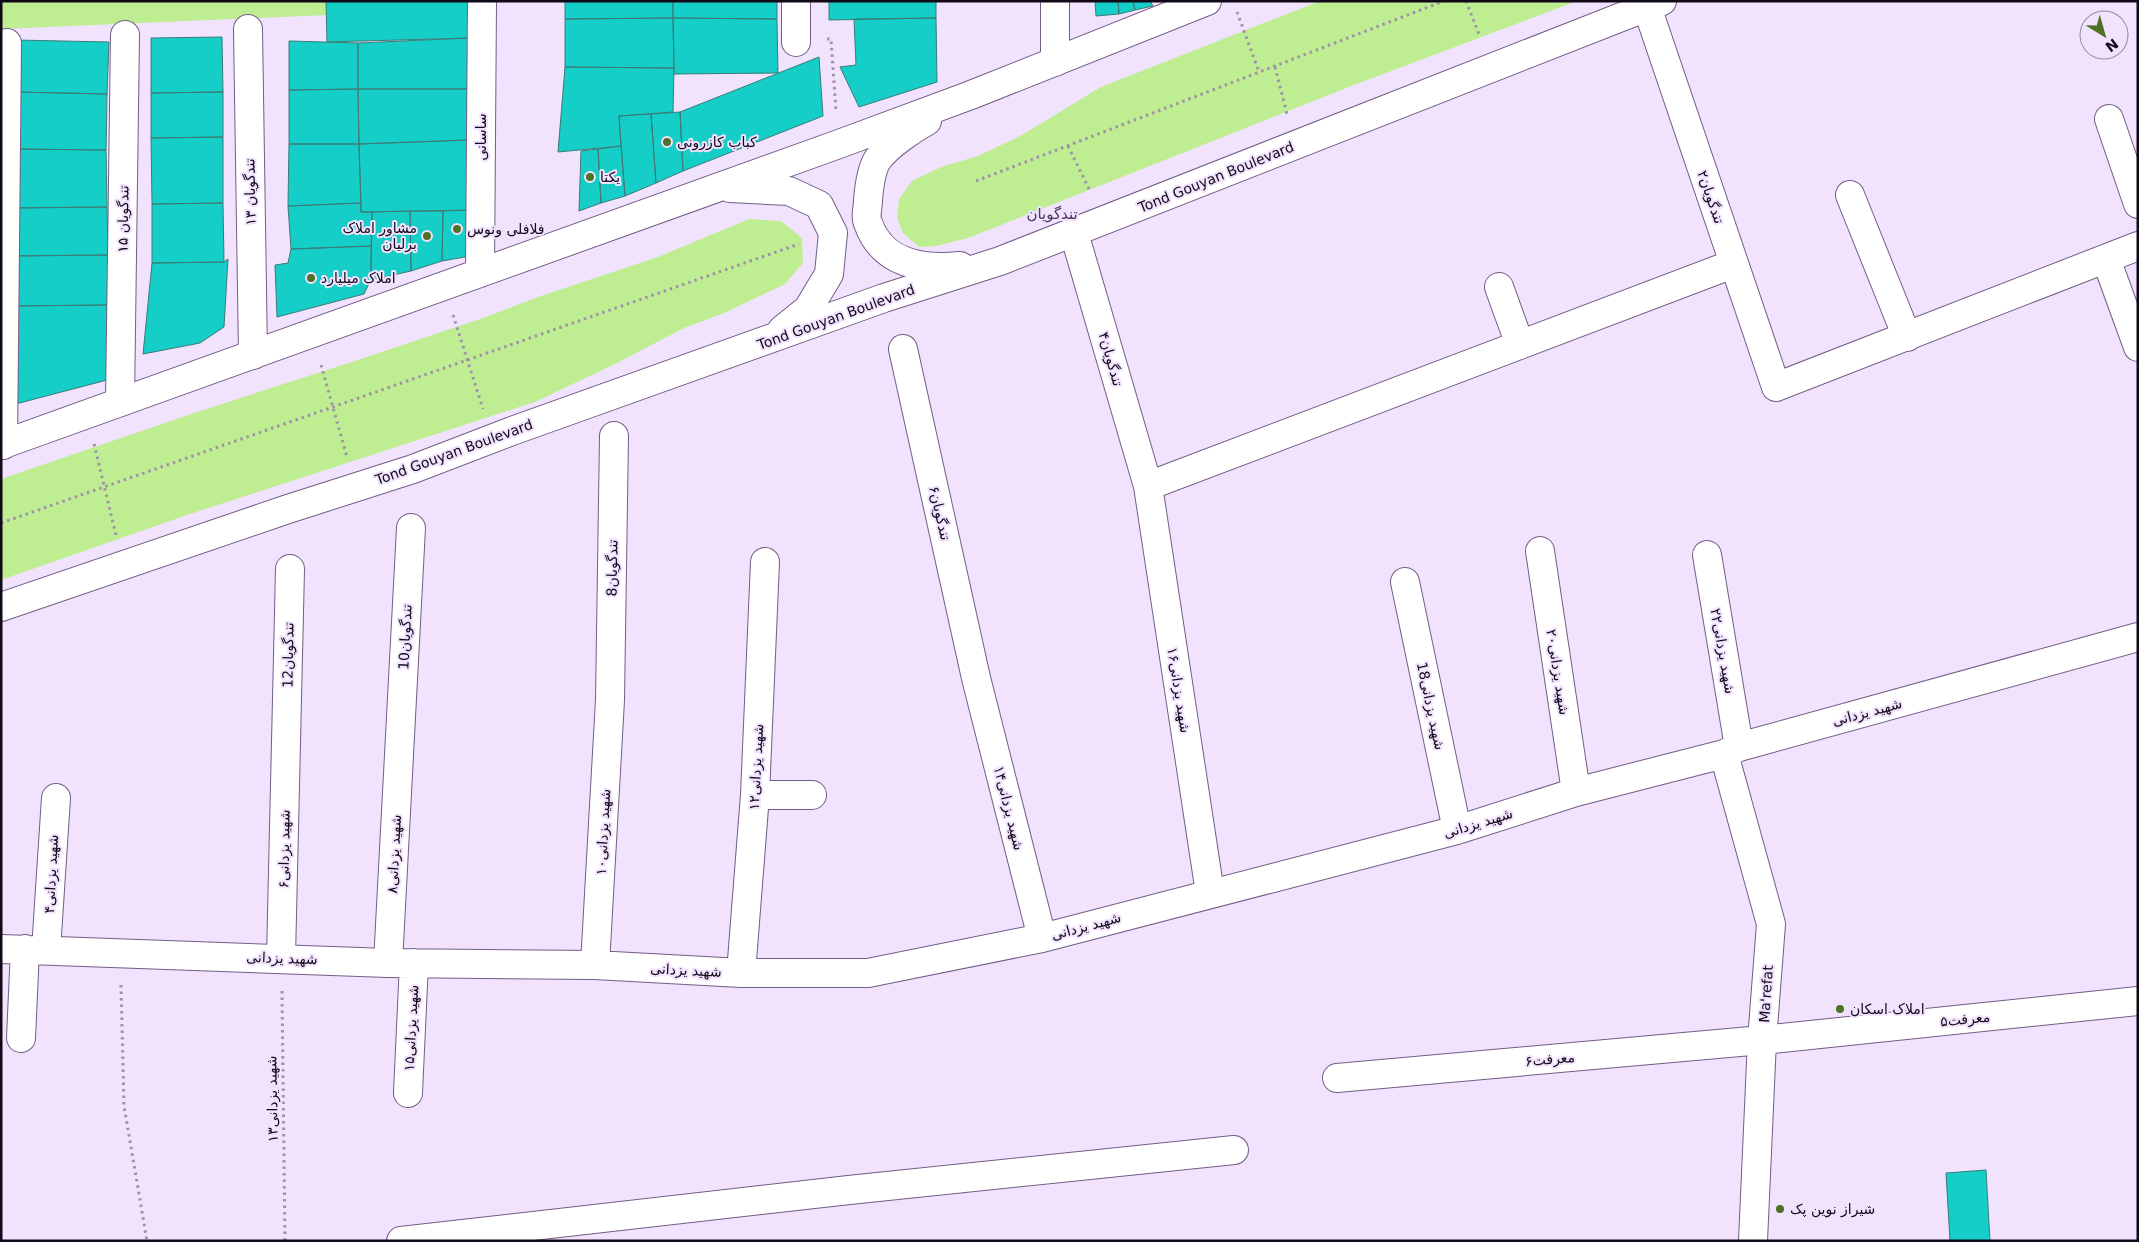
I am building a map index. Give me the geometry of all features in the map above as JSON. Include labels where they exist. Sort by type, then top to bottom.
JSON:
[{"type":"street","name":"ساسانی","points":[[480,273],[482,1]]},
{"type":"street","points":[[796,1],[796,42]]},
{"type":"street","points":[[1055,62],[1056,1]]},
{"type":"street","points":[[7,43],[3,224],[2,445],[839,144],[971,95],[1207,1]]},
{"type":"street","name":"Tond Gouyan Boulevard","points":[[1,607],[413,469],[492,438],[884,298],[1000,261],[1654,4]]},
{"type":"street","name":"تندگویان۲","points":[[1654,4],[1734,264],[1776,387],[1907,337]]},
{"type":"street","name":"۱۳ تندگویان","points":[[248,29],[253,354]]},
{"type":"street","name":"۱۵ تندگویان","points":[[120,402],[125,35]]},
{"type":"street","points":[[971,95],[910,131],[878,160],[869,188],[867,222],[884,251],[906,262],[935,269],[1000,261]]},
{"type":"street","points":[[2109,119],[2138,204]]},
{"type":"street","points":[[718,187],[789,191],[819,205],[833,233],[829,274],[821,288],[808,309],[769,340]]},
{"type":"street","points":[[1850,195],[1907,337],[2138,246]]},
{"type":"street","name":"تندگویان۴","points":[[1074,233],[1148,486]]},
{"type":"street","points":[[2106,259],[2138,348]]},
{"type":"street","points":[[1148,486],[1734,264]]},
{"type":"street","points":[[1499,287],[1520,346]]},
{"type":"street","name":"۶تندگویان","points":[[903,349],[976,678]]},
{"type":"street","name":"8تندگویان","points":[[610,700],[614,436]]},
{"type":"street","name":"شهید یزدانی۱۶","points":[[1148,486],[1210,894]]},
{"type":"street","name":"10تندگویان","points":[[400,746],[411,528]]},
{"type":"street","name":"شهید یزدانی۲۰","points":[[1540,551],[1576,792]]},
{"type":"street","name":"شهید یزدانی۲۲","points":[[1707,555],[1732,750]]},
{"type":"street","name":"شهید یزدانی۱۲","points":[[741,973],[756,795],[765,562]]},
{"type":"street","name":"12تندگویان","points":[[286,741],[290,569]]},
{"type":"street","name":"شهید یزدانی18","points":[[1405,582],[1457,830]]},
{"type":"street","name":"شهید یزدانی","points":[[24,949],[401,963],[595,965],[741,973],[868,972],[1042,938],[1457,830],[1576,792],[2138,637]]},
{"type":"street","name":"شهید یزدانی۱۴","points":[[976,678],[1042,938]]},
{"type":"street","name":"شهید یزدانی۱۰","points":[[595,965],[610,700]]},
{"type":"street","name":"شهید یزدانی۶","points":[[281,958],[286,741]]},
{"type":"street","name":"شهید یزدانی۸","points":[[400,746],[401,963]]},
{"type":"street","name":"Ma'refat","points":[[1732,750],[1771,924],[1762,1040],[1753,1241]]},
{"type":"street","points":[[756,795],[812,795]]},
{"type":"street","name":"شهید یزدانی۴","points":[[21,1038],[24,949],[56,798]]},
{"type":"street","name":"شهید یزدانی۱۵","points":[[401,963],[408,1093]]},
{"type":"street","name":"معرفت۵","points":[[1762,1040],[2138,1001]]},
{"type":"street","name":"معرفت۶","points":[[1337,1078],[1762,1040]]},
{"type":"street","points":[[401,1241],[849,1190],[1234,1150]]},
{"type":"path","points":[[976,181],[1444,1]]},
{"type":"path","points":[[1466,1],[1492,68]]},
{"type":"path","points":[[1236,10],[1260,72]]},
{"type":"path","points":[[796,42],[831,39],[839,144]]},
{"type":"path","points":[[1275,66],[1296,146]]},
{"type":"path","points":[[1068,146],[1105,221]]},
{"type":"path","points":[[1,523],[833,233]]},
{"type":"path","points":[[444,286],[492,438]]},
{"type":"path","points":[[312,334],[356,487]]},
{"type":"path","points":[[87,414],[103,487],[124,565]]},
{"type":"path","points":[[120,954],[124,1106],[148,1241]]},
{"type":"path","name":"شهید یزدانی۱۳","points":[[281,958],[285,1241]]},
{"type":"green space","points":[[1,1],[326,1],[327,15],[1,29]]},
{"type":"green space","points":[[1320,1],[1577,1],[1354,85],[968,238],[936,246],[919,247],[903,233],[897,218],[899,199],[912,181],[941,167],[978,156],[1022,135],[1101,87]]},
{"type":"green space","points":[[749,219],[781,221],[802,238],[803,263],[785,284],[724,313],[684,328],[615,364],[535,402],[190,514],[1,580],[1,479],[486,317],[538,297],[658,257]]},
{"type":"building","points":[[326,1],[468,1],[470,38],[327,42]]},
{"type":"building","points":[[565,1],[673,1],[673,18],[565,19]]},
{"type":"building","points":[[673,1],[777,1],[777,19],[673,18]]},
{"type":"building","points":[[829,1],[936,1],[936,18],[829,20]]},
{"type":"building","points":[[1095,1],[1118,1],[1119,14],[1096,16]]},
{"type":"building","points":[[1118,1],[1133,1],[1135,10],[1119,14]]},
{"type":"building","points":[[1133,1],[1150,1],[1153,6],[1135,10]]},
{"type":"building","points":[[673,18],[777,19],[778,73],[674,74]]},
{"type":"building","points":[[673,18],[674,68],[565,67],[565,19]]},
{"type":"building","points":[[936,18],[937,82],[859,107],[840,67],[856,65],[854,19]]},
{"type":"building","points":[[222,37],[223,92],[151,93],[151,38]]},
{"type":"building","points":[[470,38],[470,89],[358,89],[358,43]]},
{"type":"building","points":[[15,40],[109,42],[107,94],[14,92]]},
{"type":"building","points":[[289,41],[358,43],[358,89],[289,90]]},
{"type":"building","points":[[819,57],[823,116],[683,171],[680,112]]},
{"type":"building","points":[[565,67],[674,68],[673,112],[619,116],[621,146],[558,152]]},
{"type":"building","points":[[358,89],[470,89],[469,140],[359,144]]},
{"type":"building","points":[[358,89],[359,144],[289,144],[289,90]]},
{"type":"building","points":[[14,92],[107,94],[106,150],[11,149]]},
{"type":"building","points":[[223,92],[223,137],[151,138],[151,93]]},
{"type":"building","name":"کباب کازرونی","points":[[680,112],[683,171],[656,183],[651,114]]},
{"type":"building","points":[[651,114],[656,183],[625,196],[619,116]]},
{"type":"building","points":[[223,137],[223,203],[152,204],[151,138]]},
{"type":"building","points":[[469,140],[471,210],[361,212],[359,144]]},
{"type":"building","points":[[289,144],[359,144],[361,203],[288,206]]},
{"type":"building","points":[[621,146],[625,196],[601,203],[598,149]]},
{"type":"building","points":[[11,149],[106,150],[107,207],[10,208]]},
{"type":"building","name":"یکتا","points":[[598,149],[601,203],[579,211],[581,151]]},
{"type":"building","points":[[223,203],[224,262],[152,263],[152,204]]},
{"type":"building","points":[[361,203],[361,212],[372,212],[371,246],[291,249],[288,206]]},
{"type":"building","points":[[107,207],[108,255],[10,256],[10,208]]},
{"type":"building","name":"فلافلی ونوس","points":[[471,210],[473,247],[465,257],[442,261],[443,211]]},
{"type":"building","name":"مشاور املاک برلیان","points":[[410,211],[443,211],[442,261],[411,271]]},
{"type":"building","points":[[410,211],[411,271],[371,280],[372,212]]},
{"type":"building","points":[[371,246],[371,280],[364,294],[277,317],[275,265],[288,263],[291,249]]},
{"type":"building","points":[[108,255],[108,305],[11,306],[10,256]]},
{"type":"building","points":[[228,259],[224,327],[200,343],[143,354],[152,263],[224,262]]},
{"type":"building","points":[[108,305],[111,379],[8,406],[11,306]]},
{"type":"building","points":[[1986,1170],[1990,1241],[1950,1241],[1946,1173]]},
{"type":"place","name":"کباب کازرونی","points":[[667,142]]},
{"type":"place","name":"یکتا","points":[[590,177]]},
{"type":"place","name":"فلافلی ونوس","points":[[457,229]]},
{"type":"place","name":"مشاور املاک برلیان","points":[[427,236]]},
{"type":"place","name":"املاک میلیارد","points":[[311,278]]},
{"type":"place","name":"املاک اسکان","points":[[1840,1009]]},
{"type":"place","name":"شیراز نوین پک","points":[[1780,1209]]},
{"type":"district","name":"تندگویان","points":[[1052,214]]}]
